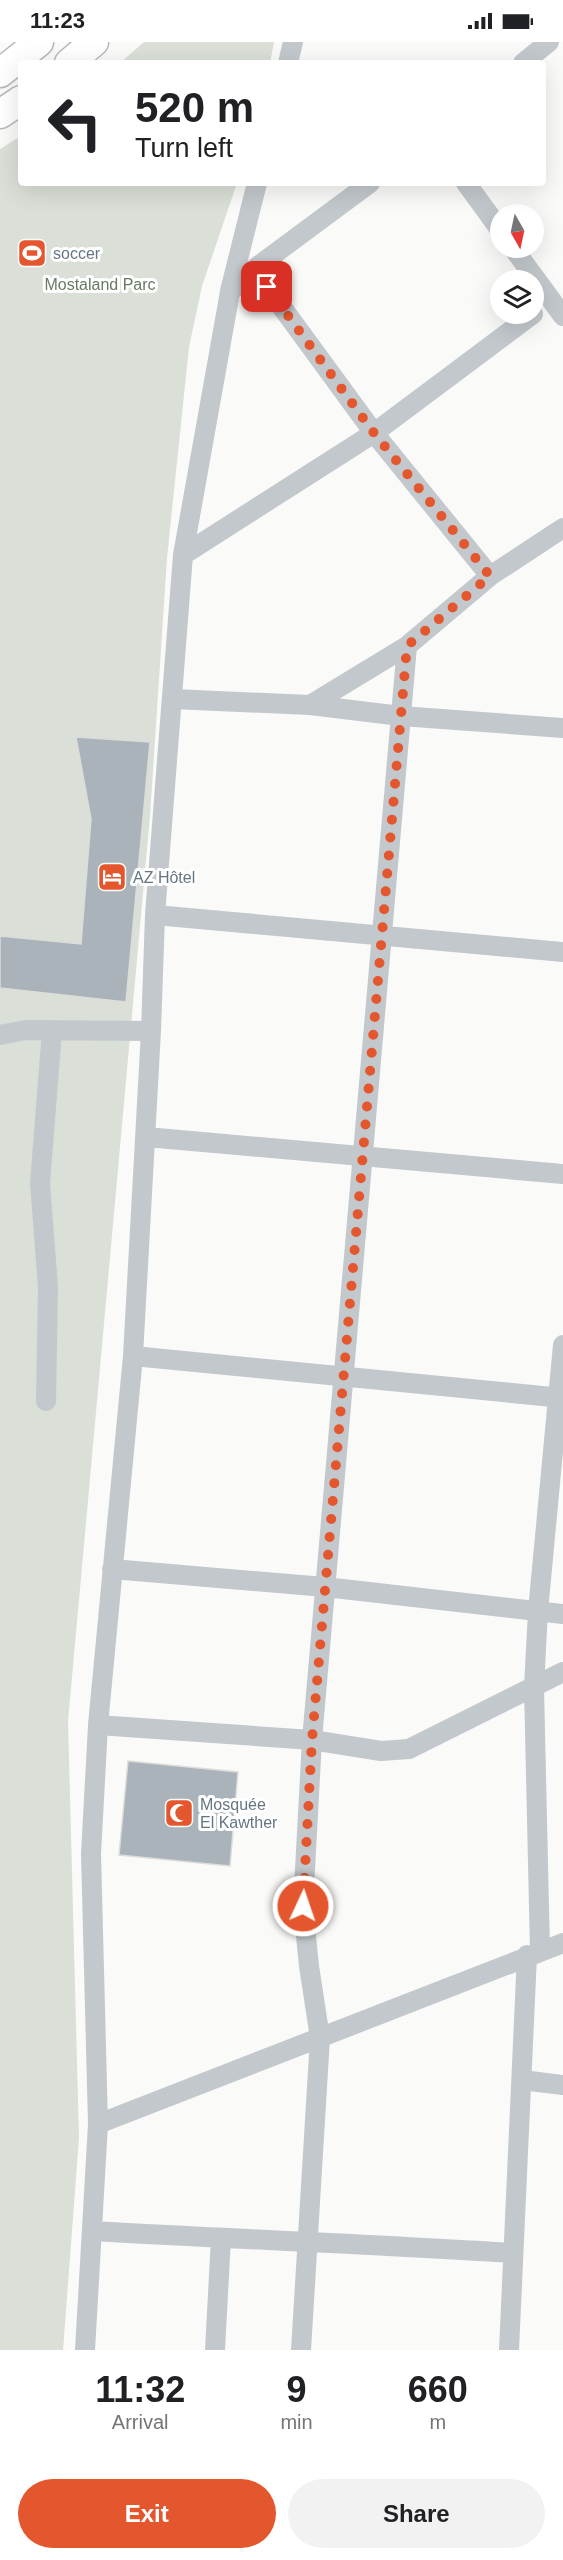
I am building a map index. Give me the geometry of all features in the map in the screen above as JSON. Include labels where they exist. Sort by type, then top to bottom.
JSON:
[{"type":"highway","points":[[0,73],[39,42]]},
{"type":"highway","points":[[73,60],[94,42]]},
{"type":"highway","points":[[0,114],[18,102]]},
{"type":"street","points":[[289,60],[293,42]]},
{"type":"street","points":[[528,60],[549,42]]},
{"type":"street","points":[[85,2350],[98,2124],[91,1854],[98,1725],[133,1356],[146,1137],[155,915],[183,555],[230,292],[256,186]]},
{"type":"street","points":[[230,292],[254,268],[366,186]]},
{"type":"street","points":[[468,186],[490,216]]},
{"type":"street","points":[[522,258],[557,295],[563,316]]},
{"type":"street","points":[[254,268],[374,433],[490,576]]},
{"type":"street","points":[[544,305],[557,295]]},
{"type":"street","points":[[183,555],[374,433],[518,324]]},
{"type":"street","points":[[310,705],[407,646],[490,576],[563,528]]},
{"type":"street","points":[[301,2350],[320,2038],[303,1906],[312,1740],[407,646]]},
{"type":"street","points":[[173,699],[310,705],[401,716],[563,728]]},
{"type":"street","points":[[155,915],[563,952]]},
{"type":"street","points":[[0,1035],[26,1030],[151,1032]]},
{"type":"street","points":[[46,1401],[48,1287],[40,1183],[52,1031]]},
{"type":"street","points":[[146,1137],[563,1174]]},
{"type":"street","points":[[509,2350],[522,2080],[534,1953],[534,1687],[538,1611],[561,1397],[563,1345]]},
{"type":"street","points":[[133,1356],[561,1397]]},
{"type":"street","points":[[112,1569],[326,1587],[563,1614]]},
{"type":"street","points":[[98,1725],[312,1740],[381,1751],[409,1749],[563,1672]]},
{"type":"street","points":[[98,2124],[563,1943]]},
{"type":"street","points":[[522,2080],[563,2085]]},
{"type":"street","points":[[92,2231],[307,2240],[513,2253]]},
{"type":"street","points":[[215,2350],[221,2238]]},
{"type":"green space","points":[[144,42],[274,42],[271,60],[123,60]]},
{"type":"green space","name":"Mostaland Parc","points":[[18,138],[18,186],[236,186],[202,286],[189,347],[167,558],[150,816],[68,1721],[79,2138],[63,2350],[0,2350],[0,149]]},
{"type":"building","name":"AZ Hôtel","points":[[76,737],[150,742],[126,1002],[0,988],[0,936],[81,944],[91,819]]},
{"type":"building","name":"Mosquée El Kawther","points":[[128,1761],[238,1772],[230,1866],[119,1855]]},
{"type":"place","name":"soccer","points":[[32,253]]},
{"type":"place","name":"AZ Hôtel","points":[[112,877]]},
{"type":"place","name":"Mosquée El Kawther","points":[[179,1813]]},
{"type":"route","points":[[267,287],[374,433],[490,576],[407,646],[312,1740],[303,1906]]}]
